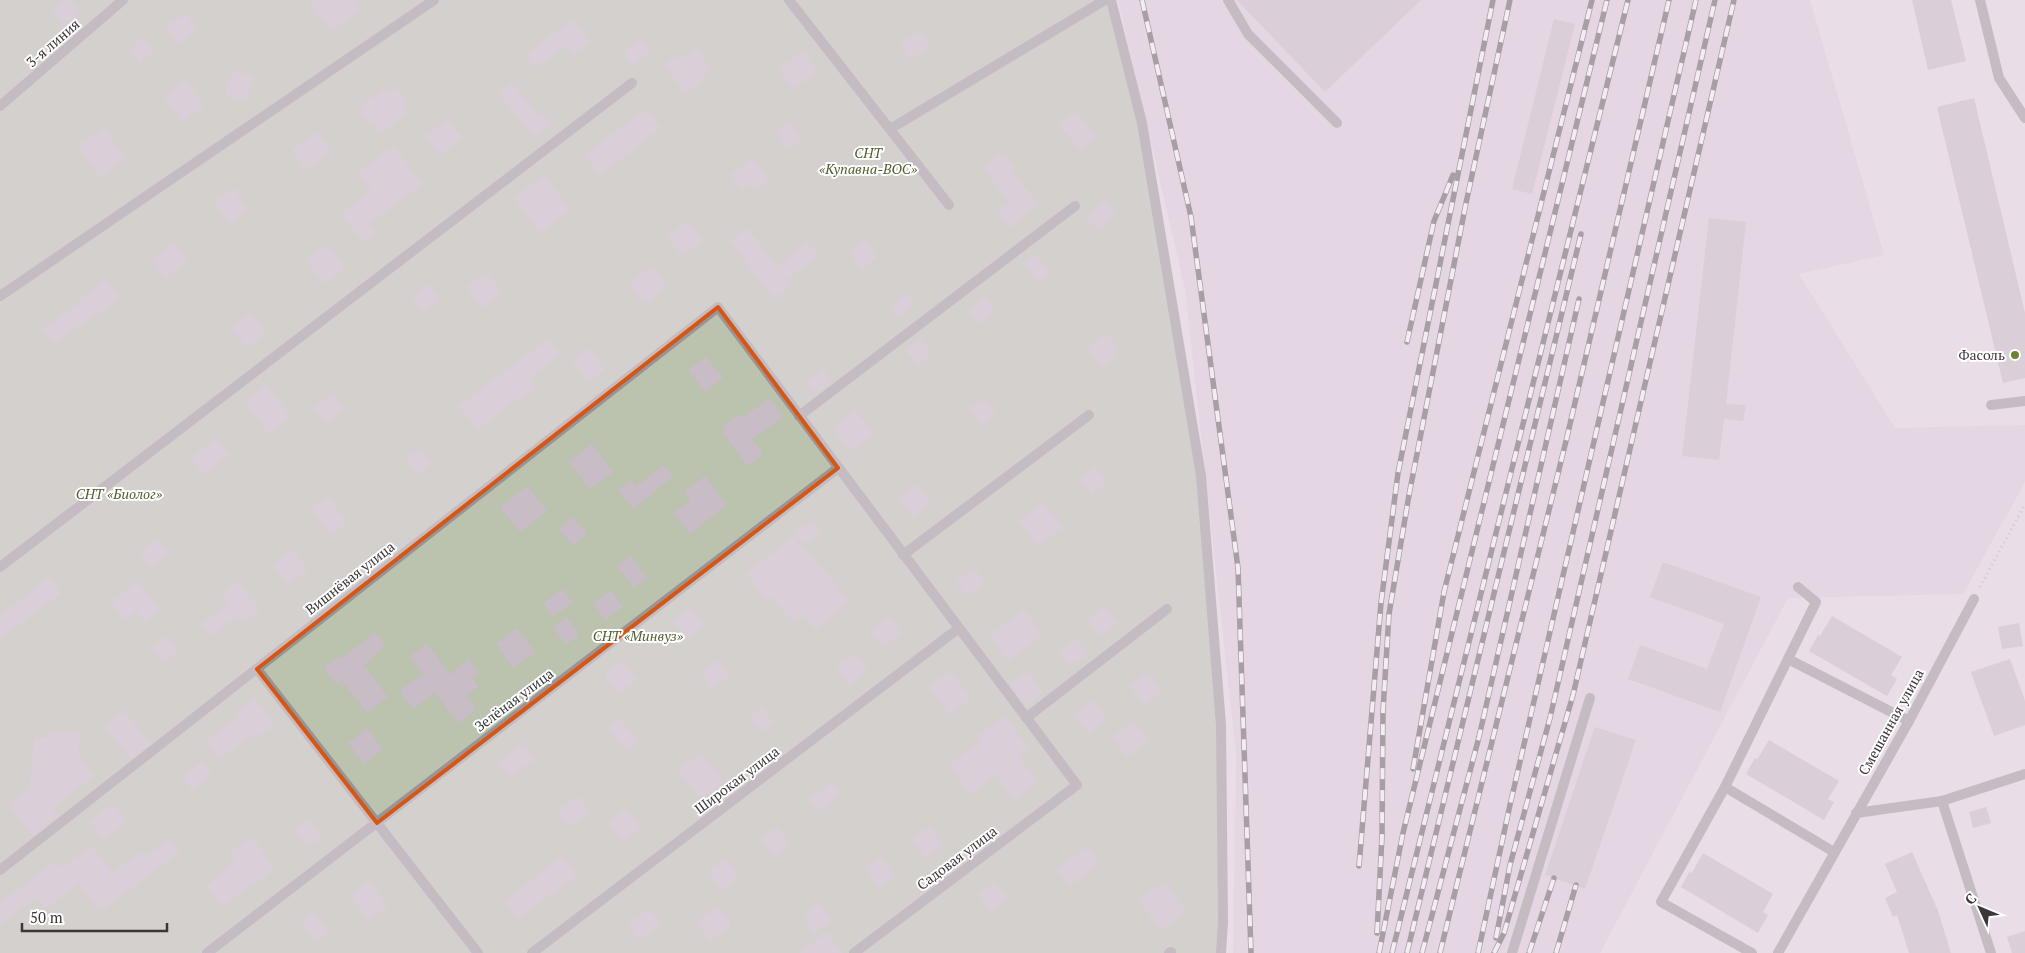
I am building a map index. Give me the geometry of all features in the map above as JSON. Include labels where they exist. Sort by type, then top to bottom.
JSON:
[{"type":"street","name":"3-я линия","points":[[0,106],[123,0]]},
{"type":"street","points":[[0,296],[434,0]]},
{"type":"street","points":[[789,0],[949,205]]},
{"type":"street","points":[[890,129],[1105,0]]},
{"type":"street","points":[[1112,0],[1142,123],[1201,476],[1221,725],[1223,922],[1221,953]]},
{"type":"street","points":[[1228,0],[1248,34],[1338,123]]},
{"type":"street","points":[[1980,0],[1999,78],[2025,118]]},
{"type":"street","points":[[0,567],[632,83]]},
{"type":"street","points":[[1075,206],[800,416],[1026,718],[1167,609]]},
{"type":"street","name":"Вишнёвая улица","points":[[0,870],[718,307],[800,416]]},
{"type":"street","points":[[1991,405],[2025,401]]},
{"type":"street","points":[[904,554],[1089,415]]},
{"type":"street","name":"Зелёная улица","points":[[206,953],[838,468]]},
{"type":"street","points":[[1752,953],[1661,902],[1724,787],[1816,602],[1798,587]]},
{"type":"street","name":"Смешанная улица","points":[[1778,953],[1974,600]]},
{"type":"street","name":"Широкая улица","points":[[532,953],[959,628]]},
{"type":"street","points":[[1788,659],[1908,721]]},
{"type":"street","points":[[257,669],[478,953]]},
{"type":"street","points":[[1512,953],[1590,698]]},
{"type":"street","name":"Садовая улица","points":[[854,953],[1077,785],[1026,718]]},
{"type":"street","points":[[1856,813],[1942,801],[2025,774]]},
{"type":"street","points":[[1724,787],[1834,852]]},
{"type":"street","points":[[1942,801],[1991,953]]},
{"type":"path","points":[[1974,600],[2025,504]]},
{"type":"highlighted area","points":[[718,307],[838,468],[377,823],[257,669]]},
{"type":"shaded area","points":[[1118,0],[1810,0],[1884,255],[1799,274],[1895,428],[2025,425],[2025,482],[1963,594],[1788,598],[1600,953],[1233,953],[1236,754],[1185,289]]},
{"type":"green space","name":"СНТ «Минвуз»","points":[[0,0],[1111,0],[1142,123],[1201,476],[1221,725],[1221,953],[0,953]]},
{"type":"building","points":[[62,0],[70,0],[80,12],[65,25],[52,9]]},
{"type":"building","points":[[310,0],[355,0],[361,10],[330,31]]},
{"type":"building","points":[[1237,0],[1421,0],[1325,92]]},
{"type":"building","points":[[1912,0],[1951,0],[1966,61],[1928,70]]},
{"type":"building","points":[[186,13],[198,29],[177,44],[166,27]]},
{"type":"building","points":[[1554,19],[1575,24],[1532,194],[1512,189]]},
{"type":"building","points":[[572,20],[590,42],[574,54],[567,45],[535,68],[525,55]]},
{"type":"building","points":[[919,31],[930,47],[911,60],[900,44]]},
{"type":"building","points":[[142,38],[154,51],[140,63],[129,50]]},
{"type":"building","points":[[641,38],[651,51],[633,65],[623,52]]},
{"type":"building","points":[[696,48],[712,70],[701,78],[703,80],[685,93],[664,65],[677,55],[680,59]]},
{"type":"building","points":[[803,51],[817,71],[794,89],[779,69]]},
{"type":"building","points":[[233,70],[254,76],[246,101],[225,95]]},
{"type":"building","points":[[187,81],[204,107],[182,122],[164,96]]},
{"type":"building","points":[[512,83],[537,116],[542,112],[551,125],[534,137],[499,93]]},
{"type":"building","points":[[385,88],[389,93],[397,88],[407,103],[403,106],[408,113],[381,133],[373,122],[369,125],[360,112],[363,110],[361,107],[364,103]]},
{"type":"building","points":[[1974,98],[2025,313],[2025,378],[2003,383],[1937,107]]},
{"type":"building","points":[[646,109],[661,128],[600,175],[585,155]]},
{"type":"building","points":[[1076,111],[1097,137],[1080,150],[1059,125]]},
{"type":"building","points":[[448,120],[462,138],[440,155],[426,136]]},
{"type":"building","points":[[790,121],[803,139],[789,149],[776,131]]},
{"type":"building","points":[[104,128],[125,159],[99,177],[78,146]]},
{"type":"building","points":[[318,132],[331,152],[305,170],[292,150]]},
{"type":"building","points":[[394,146],[422,184],[369,224],[376,233],[364,243],[341,214],[371,190],[358,173]]},
{"type":"building","points":[[1003,152],[1015,167],[1011,171],[1038,203],[1010,228],[997,213],[1010,202],[983,168]]},
{"type":"building","points":[[753,158],[769,180],[754,191],[749,184],[741,189],[731,175]]},
{"type":"building","points":[[544,175],[570,210],[540,233],[514,198]]},
{"type":"building","points":[[234,188],[248,210],[229,223],[214,201]]},
{"type":"building","points":[[1105,201],[1116,215],[1098,231],[1086,217]]},
{"type":"building","points":[[1709,218],[1746,222],[1726,404],[1746,405],[1743,421],[1724,419],[1719,460],[1682,456]]},
{"type":"building","points":[[688,221],[703,240],[682,256],[667,237]]},
{"type":"building","points":[[747,228],[778,267],[807,242],[818,255],[787,280],[792,286],[775,299],[730,241]]},
{"type":"building","points":[[864,239],[877,257],[862,269],[848,251]]},
{"type":"building","points":[[175,243],[188,262],[165,278],[152,259]]},
{"type":"building","points":[[327,245],[345,269],[324,284],[306,260]]},
{"type":"building","points":[[1035,254],[1051,273],[1039,283],[1023,264]]},
{"type":"building","points":[[651,266],[667,286],[645,304],[629,284]]},
{"type":"building","points":[[486,272],[502,292],[482,308],[467,287]]},
{"type":"building","points":[[107,280],[121,299],[53,343],[43,328],[81,302],[79,299]]},
{"type":"building","points":[[428,284],[440,300],[424,312],[412,296]]},
{"type":"building","points":[[906,293],[915,304],[899,317],[890,306]]},
{"type":"building","points":[[985,298],[995,311],[979,324],[969,310]]},
{"type":"building","points":[[251,313],[266,333],[247,348],[232,328]]},
{"type":"building","points":[[1106,333],[1119,348],[1114,352],[1117,356],[1103,368],[1087,348]]},
{"type":"building","points":[[548,339],[560,354],[529,378],[536,387],[521,400],[519,397],[478,429],[459,406]]},
{"type":"building","points":[[920,339],[932,353],[918,365],[906,350]]},
{"type":"building","points":[[588,348],[605,369],[589,382],[572,360]]},
{"type":"building","points":[[706,356],[723,378],[706,392],[688,370]]},
{"type":"building","points":[[823,369],[832,381],[815,394],[806,382]]},
{"type":"building","points":[[267,385],[291,417],[269,434],[245,401]]},
{"type":"building","points":[[333,393],[345,408],[326,423],[314,408]]},
{"type":"building","points":[[770,398],[783,417],[752,439],[763,454],[748,466],[722,432],[725,430],[723,427],[739,414],[742,418]]},
{"type":"building","points":[[984,398],[996,414],[981,425],[969,409]]},
{"type":"building","points":[[855,410],[874,434],[851,451],[832,427]]},
{"type":"building","points":[[216,438],[229,455],[204,475],[191,458]]},
{"type":"building","points":[[592,444],[613,472],[590,489],[569,462]]},
{"type":"building","points":[[421,448],[432,463],[417,474],[406,459]]},
{"type":"building","points":[[664,465],[674,476],[633,509],[618,490],[631,480],[636,486]]},
{"type":"building","points":[[1095,467],[1107,482],[1092,495],[1079,480]]},
{"type":"building","points":[[705,476],[727,505],[690,534],[674,513],[690,501],[684,492]]},
{"type":"building","points":[[917,484],[931,503],[913,517],[899,498]]},
{"type":"building","points":[[527,486],[547,511],[520,532],[500,507]]},
{"type":"building","points":[[327,496],[347,522],[331,535],[311,509]]},
{"type":"building","points":[[1043,503],[1062,528],[1038,546],[1019,521]]},
{"type":"building","points":[[573,517],[587,534],[573,546],[559,529]]},
{"type":"building","points":[[812,521],[820,532],[804,545],[795,533]]},
{"type":"building","points":[[793,537],[837,585],[835,587],[849,602],[816,629],[803,615],[794,623],[771,597],[766,600],[746,573]]},
{"type":"building","points":[[156,539],[168,554],[152,567],[140,552]]},
{"type":"building","points":[[293,550],[308,570],[288,585],[273,565]]},
{"type":"building","points":[[631,555],[647,578],[634,588],[617,565]]},
{"type":"building","points":[[1663,562],[1761,597],[1720,712],[1628,679],[1640,645],[1707,669],[1724,624],[1650,597]]},
{"type":"building","points":[[974,568],[985,583],[967,596],[956,581]]},
{"type":"building","points":[[49,578],[61,593],[0,639],[0,616]]},
{"type":"building","points":[[137,581],[160,610],[145,622],[136,611],[125,620],[111,603]]},
{"type":"building","points":[[238,582],[260,610],[243,623],[237,616],[212,636],[202,624],[228,604],[221,595]]},
{"type":"building","points":[[563,589],[573,603],[552,617],[543,603]]},
{"type":"building","points":[[611,590],[623,607],[605,620],[593,603]]},
{"type":"building","points":[[1105,606],[1118,623],[1100,636],[1087,619]]},
{"type":"building","points":[[691,608],[704,626],[687,639],[673,621]]},
{"type":"building","points":[[1024,610],[1043,635],[1008,661],[989,636]]},
{"type":"building","points":[[1832,616],[1902,657],[1891,675],[1897,679],[1887,696],[1809,651]]},
{"type":"building","points":[[567,617],[579,635],[566,645],[553,627]]},
{"type":"building","points":[[889,617],[901,633],[882,647],[870,631]]},
{"type":"building","points":[[2019,623],[2023,646],[2002,649],[1998,627]]},
{"type":"building","points":[[517,628],[535,652],[513,668],[496,644]]},
{"type":"building","points":[[375,632],[386,646],[364,665],[388,697],[367,713],[342,680],[336,684],[324,668],[339,656],[341,659]]},
{"type":"building","points":[[166,636],[178,651],[163,663],[151,648]]},
{"type":"building","points":[[1076,638],[1088,654],[1071,667],[1059,651]]},
{"type":"building","points":[[427,644],[450,674],[469,659],[479,673],[472,678],[479,686],[466,696],[477,709],[458,723],[435,692],[413,709],[399,691],[423,674],[410,657]]},
{"type":"building","points":[[855,654],[868,671],[849,685],[836,667]]},
{"type":"building","points":[[2010,659],[2025,701],[2025,725],[1994,736],[1971,672]]},
{"type":"building","points":[[719,660],[730,676],[711,689],[701,673]]},
{"type":"building","points":[[623,661],[637,680],[618,694],[604,675]]},
{"type":"building","points":[[950,671],[971,698],[950,715],[929,687]]},
{"type":"building","points":[[1027,671],[1043,692],[1026,706],[1010,684]]},
{"type":"building","points":[[1147,673],[1162,692],[1145,705],[1130,686]]},
{"type":"building","points":[[255,699],[275,724],[256,738],[252,734],[219,760],[205,741],[239,716],[237,713]]},
{"type":"building","points":[[1092,700],[1107,719],[1089,734],[1074,714]]},
{"type":"building","points":[[762,707],[774,723],[762,732],[750,716]]},
{"type":"building","points":[[125,711],[150,744],[131,759],[105,726]]},
{"type":"building","points":[[1005,716],[1029,749],[1018,756],[1038,782],[1014,800],[996,775],[970,794],[949,765],[981,741],[977,737]]},
{"type":"building","points":[[620,718],[638,742],[626,751],[608,727]]},
{"type":"building","points":[[1134,721],[1149,740],[1127,757],[1112,737]]},
{"type":"building","points":[[1595,727],[1636,740],[1585,889],[1545,875]]},
{"type":"building","points":[[367,728],[383,749],[364,764],[348,743]]},
{"type":"building","points":[[50,732],[80,734],[78,755],[94,776],[52,809],[58,816],[33,836],[9,805],[30,788],[34,738],[49,738]]},
{"type":"building","points":[[1769,740],[1839,781],[1828,799],[1834,802],[1824,820],[1746,774],[1755,758],[1757,760]]},
{"type":"building","points":[[524,744],[535,759],[510,777],[499,762]]},
{"type":"building","points":[[701,753],[724,782],[702,798],[678,770]]},
{"type":"building","points":[[202,762],[212,775],[192,790],[183,777]]},
{"type":"building","points":[[831,783],[840,795],[819,811],[810,799]]},
{"type":"building","points":[[578,796],[589,811],[570,826],[558,811]]},
{"type":"building","points":[[113,804],[127,822],[104,840],[90,821]]},
{"type":"building","points":[[1986,807],[1991,823],[1973,828],[1969,812]]},
{"type":"building","points":[[626,809],[641,828],[623,842],[609,823]]},
{"type":"building","points":[[308,820],[322,837],[307,848],[294,830]]},
{"type":"building","points":[[930,826],[943,845],[925,858],[912,839]]},
{"type":"building","points":[[777,827],[790,845],[774,857],[761,839]]},
{"type":"building","points":[[252,837],[275,869],[251,884],[223,907],[206,886],[235,862],[229,854]]},
{"type":"building","points":[[170,839],[180,852],[100,912],[79,883],[46,908],[37,897],[0,925],[0,903],[56,861],[61,868],[92,846],[112,873],[142,852],[145,857]]},
{"type":"building","points":[[1087,847],[1099,863],[1070,886],[1057,869]]},
{"type":"building","points":[[1912,852],[1938,911],[1951,953],[1909,953],[1897,915],[1893,917],[1885,898],[1897,892],[1885,864]]},
{"type":"building","points":[[1703,853],[1773,894],[1763,912],[1768,915],[1758,933],[1681,887],[1690,871],[1692,873]]},
{"type":"building","points":[[562,856],[577,876],[518,918],[505,901]]},
{"type":"building","points":[[881,856],[895,876],[879,887],[865,868]]},
{"type":"building","points":[[725,858],[739,877],[722,890],[708,871]]},
{"type":"building","points":[[369,882],[388,906],[369,920],[350,896]]},
{"type":"building","points":[[995,882],[1008,899],[991,912],[978,894]]},
{"type":"building","points":[[1163,882],[1186,911],[1162,930],[1139,901]]},
{"type":"building","points":[[819,903],[832,920],[814,933],[805,921],[808,919],[804,914]]},
{"type":"building","points":[[718,906],[732,925],[710,941],[696,922]]},
{"type":"building","points":[[649,909],[661,924],[639,940],[628,925]]},
{"type":"building","points":[[314,912],[329,931],[316,942],[301,922]]},
{"type":"building","points":[[2025,931],[2025,953],[2012,953],[2007,937]]},
{"type":"building","points":[[827,932],[842,953],[799,953]]},
{"type":"railway","points":[[1142,0],[1191,217],[1238,568],[1251,953]]},
{"type":"railway","points":[[1359,866],[1381,603],[1398,473],[1493,0]]},
{"type":"railway","points":[[1377,933],[1382,836],[1383,711],[1389,614],[1409,495],[1466,203],[1510,0]]},
{"type":"railway","points":[[1413,769],[1444,592],[1592,0]]},
{"type":"railway","points":[[1379,953],[1403,833],[1607,0]]},
{"type":"railway","points":[[1392,953],[1628,0]]},
{"type":"railway","points":[[1440,953],[1567,437],[1669,0]]},
{"type":"railway","points":[[1478,953],[1510,805],[1696,0]]},
{"type":"railway","points":[[1496,938],[1510,865],[1550,718],[1715,0]]},
{"type":"railway","points":[[1494,953],[1504,933],[1573,695],[1734,0]]},
{"type":"railway","points":[[1407,342],[1434,221],[1453,175]]},
{"type":"railway","points":[[1407,953],[1581,234]]},
{"type":"railway","points":[[1422,953],[1479,737],[1579,299]]},
{"type":"railway","points":[[1529,953],[1554,878]]},
{"type":"railway","points":[[1556,953],[1576,885]]},
{"type":"place","name":"Фасоль","points":[[2015,355]]},
{"type":"park label","name":"СНТ «Купавна-ВОС»","points":[[868,162]]},
{"type":"park label","name":"СНТ «Биолог»","points":[[119,494]]}]
